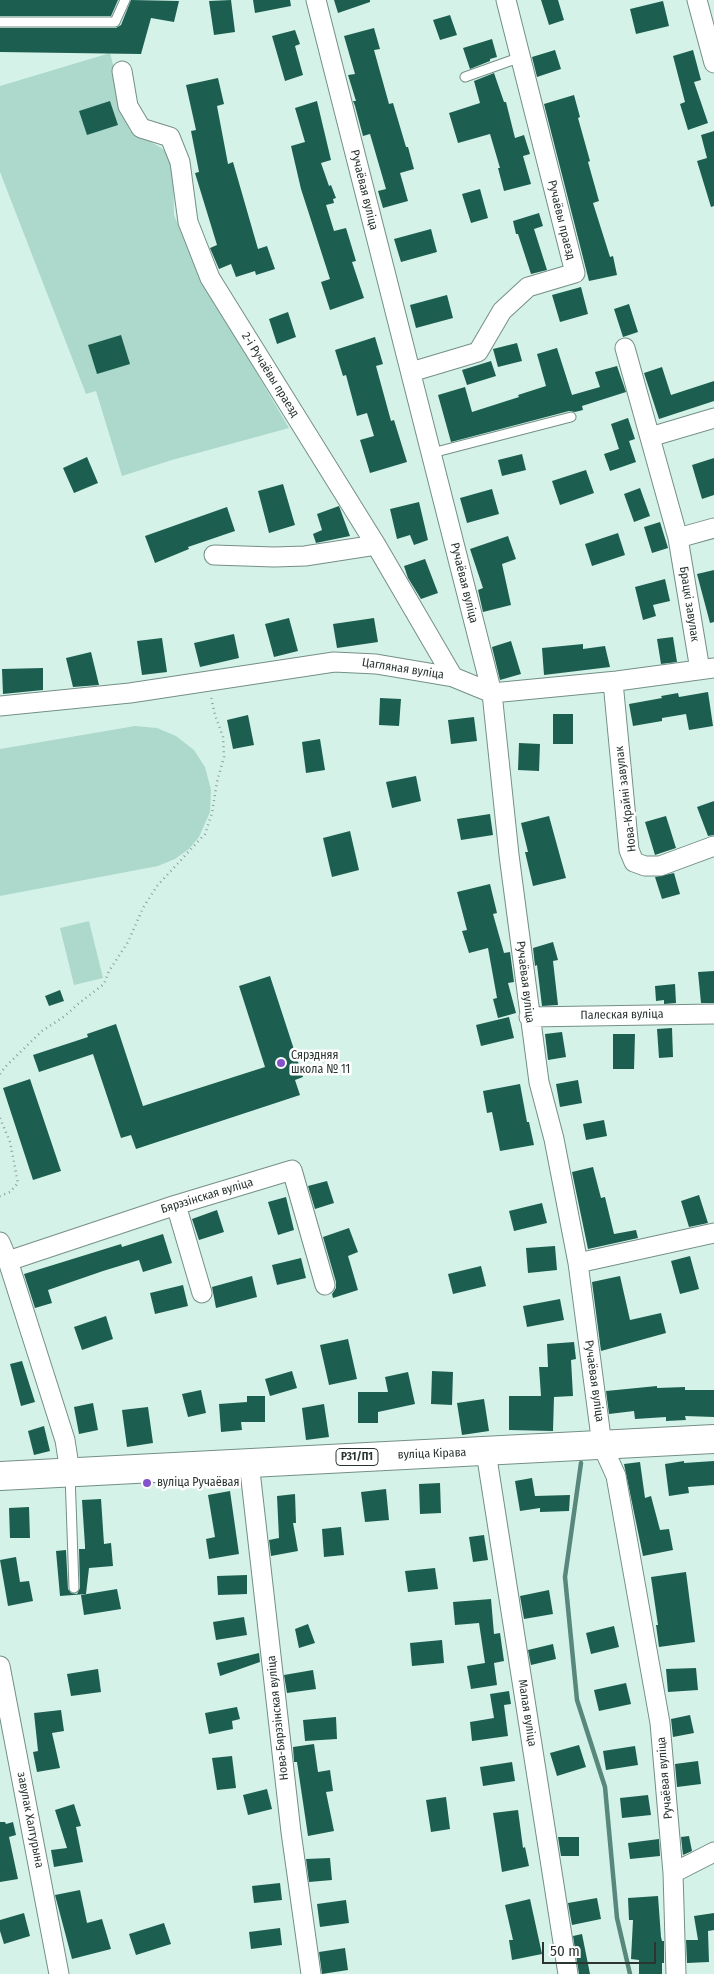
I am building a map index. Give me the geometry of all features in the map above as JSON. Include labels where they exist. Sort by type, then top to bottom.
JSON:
[{"type":"main road","name":"вуліца Кірава","points":[[0,1476],[714,1439]]},
{"type":"street","name":"Ручаёвая вуліца","points":[[316,0],[492,693],[510,855],[539,1082],[554,1139],[578,1263],[602,1445],[616,1476],[660,1722],[674,1872],[676,1974]]},
{"type":"street","name":"Ручаёвы праезд","points":[[411,372],[478,352],[502,311],[528,288],[575,273],[506,0]]},
{"type":"street","points":[[696,0],[714,63]]},
{"type":"street","name":"2-і Ручаёвы праезд","points":[[122,71],[128,106],[141,128],[170,137],[180,162],[188,222],[210,278],[376,545],[453,677]]},
{"type":"street","name":"Брацкі завулак","points":[[626,348],[678,538],[707,669]]},
{"type":"street","points":[[650,437],[714,418]]},
{"type":"street","points":[[678,538],[714,528]]},
{"type":"street","points":[[214,555],[274,558],[305,556],[376,545]]},
{"type":"street","name":"Цагляная вуліца","points":[[0,706],[130,693],[334,662],[376,664],[453,677],[492,693],[613,682],[707,669]]},
{"type":"street","name":"Нова-Крайні завулак","points":[[613,682],[629,850],[634,862],[645,866],[660,866],[714,846]]},
{"type":"street","name":"Палеская вуліца","points":[[530,1016],[714,1014]]},
{"type":"street","name":"Бярэзінская вуліца","points":[[8,1261],[176,1205],[292,1170],[325,1285]]},
{"type":"street","points":[[176,1205],[202,1293]]},
{"type":"street","points":[[578,1263],[714,1233]]},
{"type":"street","points":[[0,1242],[8,1261],[65,1440],[70,1472]]},
{"type":"street","name":"Малая вуліца","points":[[486,1452],[568,1974]]},
{"type":"street","name":"Нова-Бярэзінская вуліца","points":[[249,1462],[291,1832],[311,1974]]},
{"type":"street","name":"завулак Халтурына","points":[[0,1666],[60,1974]]},
{"type":"street","points":[[674,1872],[714,1852]]},
{"type":"lane","points":[[0,22],[115,22],[125,0]]},
{"type":"lane","points":[[465,77],[520,57]]},
{"type":"lane","points":[[432,454],[571,417]]},
{"type":"lane","points":[[70,1472],[74,1588]]},
{"type":"path","points":[[0,1074],[42,1031],[65,1016],[104,984],[109,971],[128,942],[143,908],[157,886],[205,834],[212,813],[217,782],[224,757],[223,737],[212,702],[210,680]]},
{"type":"path","points":[[0,1118],[10,1142],[18,1183],[10,1192],[0,1196]]},
{"type":"green space","points":[[110,53],[130,131],[160,147],[173,158],[174,215],[198,273],[289,428],[172,460],[122,476],[96,391],[86,394],[0,172],[0,86]]},
{"type":"green space","points":[[135,726],[157,728],[176,736],[194,750],[205,767],[211,790],[210,812],[199,837],[189,849],[175,859],[158,866],[0,896],[0,749]]},
{"type":"green space","points":[[89,921],[103,978],[74,985],[60,928]]},
{"type":"building","points":[[0,0],[118,0],[111,16],[0,16]]},
{"type":"building","points":[[131,0],[179,1],[174,22],[151,18],[141,54],[0,52],[0,28],[116,28],[121,25]]},
{"type":"building","points":[[231,0],[235,32],[214,35],[209,1]]},
{"type":"building","points":[[253,0],[290,0],[291,6],[255,13]]},
{"type":"building","points":[[334,0],[370,0],[370,2],[338,13]]},
{"type":"building","points":[[541,0],[558,0],[564,20],[549,25]]},
{"type":"building","points":[[663,1],[669,26],[636,34],[630,9]]},
{"type":"building","points":[[450,15],[457,35],[440,40],[433,20]]},
{"type":"building","points":[[374,28],[380,49],[374,50],[389,104],[393,103],[414,169],[400,173],[408,201],[383,208],[378,191],[386,189],[370,134],[363,136],[353,101],[356,101],[348,75],[355,74],[344,36]]},
{"type":"building","points":[[295,30],[300,44],[295,46],[303,75],[285,81],[272,36]]},
{"type":"building","points":[[492,39],[497,57],[470,69],[463,48]]},
{"type":"building","points":[[555,50],[561,69],[537,77],[532,57]]},
{"type":"building","points":[[693,50],[701,80],[694,82],[708,123],[688,130],[680,104],[685,102],[673,56]]},
{"type":"building","points":[[494,73],[504,102],[506,102],[515,138],[524,135],[530,154],[523,156],[531,184],[504,191],[498,168],[500,168],[490,134],[458,143],[449,113],[480,103],[474,81]]},
{"type":"building","points":[[218,78],[224,104],[217,106],[228,164],[233,162],[258,249],[267,246],[275,269],[256,275],[255,271],[236,277],[231,264],[219,269],[210,248],[217,245],[195,173],[199,172],[191,131],[196,130],[186,85]]},
{"type":"building","points":[[574,95],[580,117],[578,118],[590,161],[588,162],[599,201],[593,203],[610,257],[613,256],[617,275],[589,281],[544,104]]},
{"type":"building","points":[[110,101],[118,125],[87,135],[79,111]]},
{"type":"building","points":[[317,101],[331,160],[321,163],[329,186],[331,185],[336,198],[333,199],[334,203],[326,205],[334,231],[346,228],[356,261],[352,262],[364,298],[330,310],[321,282],[330,279],[301,189],[291,146],[305,142],[295,108]]},
{"type":"building","points":[[714,131],[714,206],[711,207],[697,161],[707,158],[701,135]]},
{"type":"building","points":[[480,189],[488,218],[471,223],[462,194]]},
{"type":"building","points":[[539,213],[543,226],[534,229],[547,270],[531,274],[513,221]]},
{"type":"building","points":[[431,229],[437,252],[401,262],[394,239]]},
{"type":"building","points":[[581,287],[588,314],[560,322],[552,295]]},
{"type":"building","points":[[447,295],[453,318],[416,328],[410,305]]},
{"type":"building","points":[[629,304],[638,332],[623,337],[614,309]]},
{"type":"building","points":[[288,312],[296,337],[277,344],[269,319]]},
{"type":"building","points":[[121,335],[130,364],[97,374],[88,345]]},
{"type":"building","points":[[375,337],[383,364],[376,366],[391,421],[394,420],[407,462],[370,473],[360,440],[374,436],[367,413],[357,416],[346,375],[343,376],[335,350]]},
{"type":"building","points":[[517,343],[522,361],[498,367],[493,349]]},
{"type":"building","points":[[557,348],[572,395],[600,387],[595,372],[617,366],[626,392],[582,406],[583,410],[569,411],[451,442],[438,395],[465,387],[472,412],[519,397],[518,395],[546,386],[537,354]]},
{"type":"building","points":[[491,361],[496,376],[467,385],[462,370]]},
{"type":"building","points":[[662,367],[671,395],[714,381],[714,401],[659,419],[644,373]]},
{"type":"building","points":[[628,418],[635,439],[629,441],[636,462],[610,471],[604,454],[619,449],[611,424]]},
{"type":"building","points":[[522,454],[526,470],[502,476],[498,460]]},
{"type":"building","points":[[87,457],[98,483],[74,493],[63,468]]},
{"type":"building","points":[[714,458],[714,495],[702,499],[692,465]]},
{"type":"building","points":[[586,470],[594,493],[560,505],[552,481]]},
{"type":"building","points":[[283,484],[295,525],[269,533],[258,491]]},
{"type":"building","points":[[640,488],[650,516],[634,522],[624,494]]},
{"type":"building","points":[[492,489],[499,514],[467,523],[460,498]]},
{"type":"building","points":[[419,502],[428,540],[414,545],[410,535],[397,539],[390,509]]},
{"type":"building","points":[[339,506],[350,536],[316,543],[313,534],[322,530],[317,514]]},
{"type":"building","points":[[227,507],[235,531],[188,547],[189,549],[155,563],[145,536]]},
{"type":"building","points":[[660,522],[668,548],[652,553],[644,527]]},
{"type":"building","points":[[618,533],[625,555],[592,566],[585,544]]},
{"type":"building","points":[[508,536],[516,559],[502,564],[511,605],[483,612],[478,590],[483,588],[470,549]]},
{"type":"building","points":[[425,559],[438,593],[421,599],[408,578],[404,566]]},
{"type":"building","points":[[714,570],[714,622],[710,623],[697,574]]},
{"type":"building","points":[[665,579],[670,601],[653,605],[656,616],[643,620],[635,587]]},
{"type":"building","points":[[289,618],[298,651],[274,657],[265,624]]},
{"type":"building","points":[[374,618],[378,642],[337,648],[333,624]]},
{"type":"building","points":[[234,634],[239,658],[200,667],[194,643]]},
{"type":"building","points":[[673,637],[677,662],[661,664],[657,639]]},
{"type":"building","points":[[162,638],[167,672],[142,675],[137,641]]},
{"type":"building","points":[[511,641],[521,674],[500,680],[492,647]]},
{"type":"building","points":[[583,644],[583,649],[605,646],[610,667],[544,675],[542,648]]},
{"type":"building","points":[[91,652],[99,685],[73,687],[66,658]]},
{"type":"building","points":[[43,668],[43,690],[3,694],[2,669]]},
{"type":"building","points":[[708,692],[713,726],[689,730],[686,714],[662,718],[662,721],[633,726],[629,704],[678,693],[679,697]]},
{"type":"building","points":[[380,698],[401,699],[399,726],[379,725]]},
{"type":"building","points":[[553,714],[573,714],[573,744],[553,744]]},
{"type":"building","points":[[248,715],[254,745],[233,749],[227,720]]},
{"type":"building","points":[[474,717],[477,741],[451,744],[448,720]]},
{"type":"building","points":[[320,739],[325,770],[306,773],[302,742]]},
{"type":"building","points":[[519,743],[540,744],[539,771],[518,770]]},
{"type":"building","points":[[416,776],[421,801],[392,808],[386,782]]},
{"type":"building","points":[[714,801],[714,835],[708,836],[697,807]]},
{"type":"building","points":[[490,814],[493,835],[461,840],[457,819]]},
{"type":"building","points":[[549,816],[566,878],[533,886],[521,823]]},
{"type":"building","points":[[666,816],[676,848],[655,855],[645,822]]},
{"type":"building","points":[[350,831],[359,870],[332,877],[323,838]]},
{"type":"building","points":[[674,873],[680,894],[662,899],[655,877]]},
{"type":"building","points":[[490,884],[497,913],[493,914],[504,953],[510,952],[514,982],[508,983],[516,1013],[498,1018],[493,999],[497,998],[488,948],[469,953],[462,931],[467,930],[457,892]]},
{"type":"building","points":[[553,942],[558,960],[553,961],[558,1005],[542,1006],[533,948]]},
{"type":"building","points":[[714,971],[714,1003],[701,1003],[698,972]]},
{"type":"building","name":"Сярэдняя школа № 11","points":[[270,976],[303,1077],[295,1080],[300,1095],[136,1149],[131,1135],[121,1138],[93,1054],[39,1072],[33,1055],[88,1037],[87,1034],[116,1024],[143,1106],[265,1067],[239,986]]},
{"type":"building","points":[[675,984],[676,1003],[664,1004],[664,1000],[656,1001],[655,986]]},
{"type":"building","points":[[60,990],[64,1001],[49,1006],[45,996]]},
{"type":"building","points":[[509,1017],[514,1038],[481,1046],[476,1025]]},
{"type":"building","points":[[672,1028],[673,1057],[659,1058],[657,1029]]},
{"type":"building","points":[[562,1032],[566,1057],[548,1060],[545,1034]]},
{"type":"building","points":[[613,1034],[635,1034],[634,1069],[613,1069]]},
{"type":"building","points":[[30,1079],[61,1171],[33,1180],[3,1088]]},
{"type":"building","points":[[578,1080],[582,1103],[560,1107],[556,1084]]},
{"type":"building","points":[[520,1084],[527,1122],[529,1122],[534,1145],[500,1151],[492,1112],[487,1113],[483,1091]]},
{"type":"building","points":[[604,1120],[607,1136],[586,1140],[583,1124]]},
{"type":"building","points":[[593,1167],[601,1198],[605,1197],[614,1234],[636,1230],[638,1238],[588,1249],[572,1172]]},
{"type":"building","points":[[327,1181],[334,1203],[315,1209],[308,1186]]},
{"type":"building","points":[[699,1195],[708,1223],[689,1227],[681,1201]]},
{"type":"building","points":[[286,1197],[294,1230],[278,1235],[268,1202]]},
{"type":"building","points":[[542,1203],[547,1223],[514,1231],[509,1211]]},
{"type":"building","points":[[217,1210],[224,1232],[199,1240],[192,1219]]},
{"type":"building","points":[[349,1228],[358,1252],[348,1256],[358,1290],[333,1298],[332,1294],[336,1288],[336,1282],[323,1237]]},
{"type":"building","points":[[163,1234],[172,1263],[143,1272],[139,1260],[103,1271],[48,1290],[52,1303],[35,1308],[24,1274],[121,1244],[122,1247]]},
{"type":"building","points":[[555,1246],[557,1270],[528,1273],[526,1248]]},
{"type":"building","points":[[690,1256],[699,1289],[680,1294],[671,1261]]},
{"type":"building","points":[[301,1258],[306,1278],[277,1285],[272,1265]]},
{"type":"building","points":[[481,1266],[486,1286],[453,1294],[448,1274]]},
{"type":"building","points":[[252,1276],[257,1297],[216,1308],[212,1287]]},
{"type":"building","points":[[620,1276],[630,1320],[661,1313],[666,1333],[601,1351],[592,1282]]},
{"type":"building","points":[[183,1285],[188,1306],[155,1314],[150,1293]]},
{"type":"building","points":[[560,1299],[564,1320],[527,1327],[523,1306]]},
{"type":"building","points":[[106,1316],[113,1339],[82,1350],[74,1327]]},
{"type":"building","points":[[348,1339],[357,1379],[329,1385],[320,1345]]},
{"type":"building","points":[[574,1342],[576,1359],[571,1360],[573,1396],[554,1397],[553,1431],[509,1430],[509,1396],[541,1396],[539,1367],[548,1367],[547,1344]]},
{"type":"building","points":[[22,1361],[35,1402],[21,1406],[10,1364]]},
{"type":"building","points":[[292,1371],[297,1388],[270,1396],[265,1379]]},
{"type":"building","points":[[432,1371],[453,1372],[452,1405],[431,1404]]},
{"type":"building","points":[[408,1372],[415,1404],[378,1412],[378,1423],[358,1423],[358,1392],[388,1392],[385,1377]]},
{"type":"building","points":[[657,1386],[657,1388],[685,1387],[685,1390],[714,1390],[714,1417],[685,1416],[686,1420],[666,1421],[666,1417],[635,1419],[634,1411],[609,1414],[606,1391]]},
{"type":"building","points":[[201,1390],[206,1413],[188,1417],[182,1394]]},
{"type":"building","points":[[247,1396],[265,1396],[265,1422],[241,1422],[242,1430],[221,1432],[219,1404],[247,1402]]},
{"type":"building","points":[[484,1399],[489,1431],[462,1435],[457,1403]]},
{"type":"building","points":[[93,1403],[98,1430],[79,1434],[74,1407]]},
{"type":"building","points":[[324,1404],[329,1437],[306,1440],[302,1408]]},
{"type":"building","points":[[148,1407],[153,1443],[127,1447],[122,1410]]},
{"type":"building","points":[[44,1426],[50,1451],[34,1455],[28,1431]]},
{"type":"building","points":[[684,1461],[684,1463],[714,1461],[714,1485],[688,1487],[689,1493],[669,1496],[665,1464]]},
{"type":"building","points":[[640,1462],[645,1498],[651,1496],[660,1530],[669,1529],[673,1550],[643,1556],[624,1464]]},
{"type":"building","points":[[532,1478],[535,1496],[570,1495],[569,1511],[540,1512],[540,1508],[520,1511],[515,1481]]},
{"type":"building","points":[[440,1483],[441,1513],[420,1514],[419,1484]]},
{"type":"building","points":[[386,1489],[389,1520],[365,1522],[361,1492]]},
{"type":"building","points":[[230,1491],[239,1554],[209,1559],[206,1539],[215,1537],[208,1495]]},
{"type":"building","points":[[295,1494],[296,1523],[293,1523],[298,1551],[271,1556],[269,1540],[279,1538],[277,1496]]},
{"type":"building","points":[[101,1499],[104,1544],[111,1543],[113,1566],[89,1568],[86,1594],[60,1596],[56,1551],[66,1550],[68,1589],[71,1593],[77,1594],[80,1588],[79,1549],[85,1549],[82,1500]]},
{"type":"building","points":[[29,1507],[30,1538],[10,1538],[9,1508]]},
{"type":"building","points":[[341,1527],[344,1555],[324,1557],[322,1529]]},
{"type":"building","points":[[484,1535],[488,1560],[473,1562],[469,1537]]},
{"type":"building","points":[[16,1557],[20,1582],[29,1581],[33,1601],[8,1606],[0,1560]]},
{"type":"building","points":[[435,1568],[438,1589],[408,1592],[405,1571]]},
{"type":"building","points":[[686,1572],[695,1642],[659,1647],[656,1625],[658,1625],[651,1577]]},
{"type":"building","points":[[247,1575],[247,1594],[218,1595],[217,1576]]},
{"type":"building","points":[[117,1589],[121,1609],[84,1615],[81,1595]]},
{"type":"building","points":[[549,1590],[553,1614],[524,1619],[520,1596]]},
{"type":"building","points":[[491,1599],[494,1634],[500,1633],[504,1661],[494,1663],[497,1685],[471,1689],[467,1666],[485,1663],[479,1623],[455,1625],[453,1602]]},
{"type":"building","points":[[244,1617],[247,1635],[216,1640],[213,1622]]},
{"type":"building","points":[[308,1624],[315,1643],[299,1648],[295,1629]]},
{"type":"building","points":[[614,1626],[619,1647],[591,1654],[586,1633]]},
{"type":"building","points":[[442,1640],[444,1663],[412,1666],[410,1643]]},
{"type":"building","points":[[553,1644],[556,1659],[531,1665],[528,1650]]},
{"type":"building","points":[[259,1653],[260,1662],[220,1676],[217,1663]]},
{"type":"building","points":[[696,1668],[698,1690],[668,1692],[666,1669]]},
{"type":"building","points":[[98,1669],[101,1692],[71,1696],[67,1674]]},
{"type":"building","points":[[313,1670],[316,1689],[287,1693],[284,1675]]},
{"type":"building","points":[[626,1683],[631,1704],[599,1711],[594,1690]]},
{"type":"building","points":[[509,1691],[511,1704],[504,1705],[508,1736],[472,1741],[470,1722],[494,1718],[490,1694]]},
{"type":"building","points":[[237,1707],[240,1719],[232,1721],[233,1729],[209,1734],[205,1713]]},
{"type":"building","points":[[61,1710],[64,1731],[52,1733],[60,1768],[37,1772],[33,1752],[38,1751],[34,1713]]},
{"type":"building","points":[[690,1715],[694,1733],[673,1737],[671,1719]]},
{"type":"building","points":[[336,1717],[337,1739],[305,1741],[303,1720]]},
{"type":"building","points":[[314,1744],[318,1772],[330,1770],[333,1791],[326,1792],[334,1831],[308,1836],[297,1762],[294,1762],[293,1747]]},
{"type":"building","points":[[579,1745],[586,1767],[557,1776],[550,1753]]},
{"type":"building","points":[[635,1746],[638,1765],[606,1770],[603,1751]]},
{"type":"building","points":[[232,1756],[236,1788],[217,1790],[212,1758]]},
{"type":"building","points":[[698,1761],[701,1784],[677,1787],[675,1764]]},
{"type":"building","points":[[512,1762],[515,1781],[483,1786],[480,1767]]},
{"type":"building","points":[[267,1789],[272,1809],[248,1815],[243,1795]]},
{"type":"building","points":[[648,1795],[651,1815],[622,1818],[620,1798]]},
{"type":"building","points":[[446,1797],[450,1829],[431,1832],[426,1800]]},
{"type":"building","points":[[74,1804],[81,1826],[76,1827],[83,1862],[54,1867],[51,1850],[67,1848],[55,1810]]},
{"type":"building","points":[[518,1810],[523,1848],[525,1847],[529,1866],[502,1872],[493,1813]]},
{"type":"building","points":[[0,1822],[5,1822],[6,1824],[13,1822],[16,1835],[9,1837],[18,1879],[0,1882]]},
{"type":"building","points":[[689,1836],[692,1851],[683,1855],[681,1837]]},
{"type":"building","points":[[558,1837],[579,1837],[579,1856],[561,1856]]},
{"type":"building","points":[[659,1839],[660,1856],[630,1859],[628,1843]]},
{"type":"building","points":[[330,1858],[332,1880],[309,1882],[306,1859]]},
{"type":"building","points":[[280,1883],[282,1900],[254,1903],[252,1886]]},
{"type":"building","points":[[80,1890],[87,1923],[102,1919],[111,1949],[72,1959],[55,1895]]},
{"type":"building","points":[[658,1896],[661,1937],[662,1941],[664,1941],[662,1974],[639,1974],[639,1960],[631,1959],[633,1920],[629,1920],[628,1898]]},
{"type":"building","points":[[597,1898],[601,1919],[572,1925],[568,1903]]},
{"type":"building","points":[[530,1899],[542,1954],[512,1960],[509,1940],[513,1940],[505,1905]]},
{"type":"building","points":[[346,1900],[349,1923],[320,1927],[317,1904]]},
{"type":"building","points":[[24,1913],[30,1936],[4,1944],[0,1931],[0,1920]]},
{"type":"building","points":[[714,1913],[714,1930],[708,1931],[709,1962],[687,1963],[686,1940],[698,1940],[694,1916]]},
{"type":"building","points":[[164,1923],[171,1944],[136,1955],[129,1934]]},
{"type":"building","points":[[280,1928],[282,1945],[251,1949],[249,1932]]},
{"type":"building","points":[[582,1934],[590,1974],[579,1974],[573,1936]]},
{"type":"building","points":[[345,1948],[348,1970],[322,1974],[319,1952]]},
{"type":"waterway","points":[[581,1463],[565,1577],[577,1700],[605,1787],[617,1918],[630,1974]]},
{"type":"place","name":"Сярэдняя школа № 11","points":[[281,1063]]},
{"type":"place","name":"вуліца Ручаёвая","points":[[147,1483]]}]
